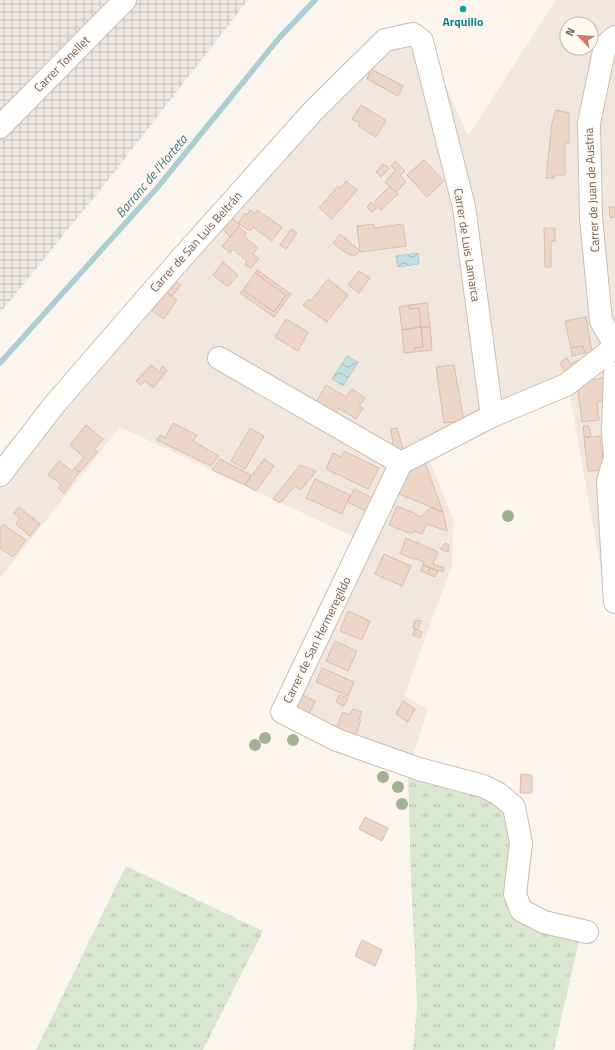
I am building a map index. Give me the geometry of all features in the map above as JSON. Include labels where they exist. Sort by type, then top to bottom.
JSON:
[{"type":"street","name":"Carrer Tonellet","points":[[0,127],[125,0]]},
{"type":"street","name":"Carrer de Luis Lamarca","points":[[413,34],[422,41],[464,208],[492,416]]},
{"type":"street","name":"Carrer de San Luis Beltrán","points":[[0,475],[54,405],[178,262],[314,110],[385,40],[413,34]]},
{"type":"street","name":"Carrer de Juan de Austria","points":[[615,37],[604,46],[589,122],[591,218],[601,321],[615,346]]},
{"type":"street","points":[[219,358],[401,464],[492,416],[566,385],[615,346]]},
{"type":"street","points":[[615,374],[615,456],[608,481],[615,602]]},
{"type":"street","name":"Carrer de San Hermeregildo","points":[[401,464],[282,712],[337,740],[419,769],[483,786],[499,794],[514,807],[521,843],[515,894],[521,910],[544,922],[587,932]]},
{"type":"shaded area","points":[[0,0],[248,0],[109,179],[0,313]]},
{"type":"shaded area","points":[[556,0],[615,0],[615,598],[606,598],[569,391],[428,456],[453,518],[452,565],[404,696],[428,709],[410,764],[276,717],[362,541],[120,427],[0,578],[0,461],[385,32],[424,38],[468,136]]},
{"type":"green space","points":[[408,772],[500,803],[512,821],[510,894],[579,941],[554,1050],[413,1050],[417,1005]]},
{"type":"green space","points":[[126,866],[263,931],[203,1050],[36,1050]]},
{"type":"water","points":[[418,253],[419,264],[398,267],[396,256]]},
{"type":"water","points":[[347,356],[358,362],[343,386],[332,379]]},
{"type":"building","points":[[371,69],[403,86],[398,96],[367,79]]},
{"type":"building","points":[[361,105],[386,120],[376,137],[358,126],[360,123],[352,119]]},
{"type":"building","points":[[556,110],[569,113],[569,143],[565,143],[565,175],[554,175],[554,178],[546,178],[552,123]]},
{"type":"building","points":[[424,160],[444,181],[427,197],[407,175]]},
{"type":"building","points":[[395,161],[405,171],[400,175],[406,182],[396,192],[385,182],[396,170],[391,166]]},
{"type":"building","points":[[383,164],[389,168],[381,177],[376,172]]},
{"type":"building","points":[[346,181],[357,190],[332,219],[319,208],[338,186],[340,188]]},
{"type":"building","points":[[390,186],[398,194],[381,210],[374,202]]},
{"type":"building","points":[[371,202],[377,208],[372,212],[367,207]]},
{"type":"building","points":[[609,207],[615,207],[615,217],[610,218]]},
{"type":"building","points":[[250,210],[255,214],[257,210],[282,227],[272,241],[253,227],[250,231],[238,223],[245,213],[247,215]]},
{"type":"building","points":[[230,216],[240,225],[230,237],[220,226]]},
{"type":"building","points":[[374,224],[374,228],[403,224],[406,246],[360,252],[357,226]]},
{"type":"building","points":[[239,227],[246,233],[244,236],[258,248],[253,254],[259,259],[251,268],[245,265],[247,261],[233,249],[230,253],[222,246]]},
{"type":"building","points":[[544,228],[555,228],[555,241],[551,241],[551,267],[545,267]]},
{"type":"building","points":[[291,229],[297,233],[286,249],[280,245]]},
{"type":"building","points":[[340,234],[360,251],[354,256],[346,253],[333,243]]},
{"type":"building","points":[[223,262],[238,275],[228,287],[213,275]]},
{"type":"building","points":[[257,270],[291,294],[274,317],[240,293],[243,290],[274,312],[286,295],[255,273]]},
{"type":"building","points":[[359,271],[370,278],[359,293],[348,285]]},
{"type":"building","points":[[255,273],[286,295],[274,312],[243,290]]},
{"type":"building","points":[[328,279],[348,295],[327,322],[303,305],[308,299],[311,301]]},
{"type":"building","points":[[175,281],[181,285],[172,296],[166,292]]},
{"type":"building","points":[[166,292],[177,300],[164,319],[152,311]]},
{"type":"building","points":[[427,303],[430,327],[421,327],[419,308],[409,309],[409,305]]},
{"type":"building","points":[[409,305],[409,309],[419,308],[421,327],[402,330],[399,307]]},
{"type":"building","points":[[586,317],[592,352],[585,353],[583,346],[571,348],[565,321]]},
{"type":"building","points":[[286,319],[308,332],[298,351],[275,337]]},
{"type":"building","points":[[421,327],[430,327],[432,350],[414,352],[414,348],[423,347]]},
{"type":"building","points":[[421,327],[423,347],[414,348],[414,352],[404,353],[402,330]]},
{"type":"building","points":[[583,346],[585,353],[572,356],[571,348]]},
{"type":"building","points":[[567,358],[571,364],[578,360],[581,365],[566,375],[560,363]]},
{"type":"building","points":[[151,365],[162,374],[163,372],[160,370],[163,366],[167,371],[153,388],[145,381],[141,385],[136,381]]},
{"type":"building","points":[[454,365],[464,421],[444,423],[436,367]]},
{"type":"building","points":[[605,377],[607,401],[597,402],[599,420],[582,422],[578,391],[581,383]]},
{"type":"building","points":[[326,385],[346,397],[352,389],[365,398],[359,406],[363,408],[356,419],[339,408],[335,416],[315,404]]},
{"type":"building","points":[[173,423],[197,435],[193,441],[219,456],[211,466],[157,440],[160,435],[165,438]]},
{"type":"building","points":[[86,425],[103,439],[94,450],[97,452],[80,472],[75,468],[84,457],[70,445]]},
{"type":"building","points":[[583,426],[589,426],[591,436],[584,437]]},
{"type":"building","points":[[250,428],[264,436],[245,469],[231,461]]},
{"type":"building","points":[[397,428],[404,451],[394,451],[391,429]]},
{"type":"building","points":[[600,436],[604,470],[588,471],[584,438]]},
{"type":"building","points":[[344,451],[379,468],[368,489],[326,469],[333,453],[341,457]]},
{"type":"building","points":[[423,457],[443,512],[392,491],[404,465]]},
{"type":"building","points":[[220,459],[251,475],[245,485],[212,470]]},
{"type":"building","points":[[264,459],[274,466],[256,491],[245,485]]},
{"type":"building","points":[[59,461],[72,471],[75,468],[79,472],[64,493],[58,488],[61,484],[48,475]]},
{"type":"building","points":[[300,465],[316,471],[301,490],[295,486],[280,503],[273,499]]},
{"type":"building","points":[[315,479],[350,495],[342,514],[306,498]]},
{"type":"building","points":[[354,489],[378,500],[368,512],[348,502]]},
{"type":"building","points":[[397,506],[420,517],[431,508],[443,512],[447,531],[427,524],[422,534],[414,531],[413,533],[409,533],[389,525]]},
{"type":"building","points":[[19,507],[40,524],[30,536],[16,524],[20,518],[14,513]]},
{"type":"building","points":[[3,524],[26,540],[13,557],[0,548],[0,529]]},
{"type":"building","points":[[406,538],[438,552],[433,564],[444,568],[443,572],[423,565],[424,562],[400,554]]},
{"type":"building","points":[[445,543],[449,545],[448,552],[440,549]]},
{"type":"building","points":[[384,554],[411,566],[402,586],[375,574]]},
{"type":"building","points":[[423,565],[430,568],[428,574],[421,571]]},
{"type":"building","points":[[430,568],[438,571],[435,577],[428,574]]},
{"type":"building","points":[[348,611],[370,621],[362,640],[340,631]]},
{"type":"building","points":[[415,620],[421,621],[418,630],[413,628]]},
{"type":"building","points":[[415,629],[422,632],[420,638],[413,635]]},
{"type":"building","points":[[335,641],[357,651],[348,671],[326,661]]},
{"type":"building","points":[[322,668],[354,682],[348,696],[316,682]]},
{"type":"building","points":[[300,694],[315,701],[308,716],[292,709]]},
{"type":"building","points":[[339,695],[348,698],[344,706],[336,702]]},
{"type":"building","points":[[403,701],[415,709],[408,722],[396,714]]},
{"type":"building","points":[[353,709],[362,712],[359,719],[361,720],[354,739],[335,731],[343,712],[350,715]]},
{"type":"building","points":[[521,774],[532,775],[532,793],[520,793]]},
{"type":"building","points":[[365,817],[388,828],[382,841],[359,829]]},
{"type":"building","points":[[362,940],[382,950],[375,966],[355,956]]},
{"type":"waterway","name":"Barranc de l'Horteta","points":[[0,363],[157,188],[279,38],[315,0]]},
{"type":"place","name":"Arquillo","points":[[463,9]]}]
